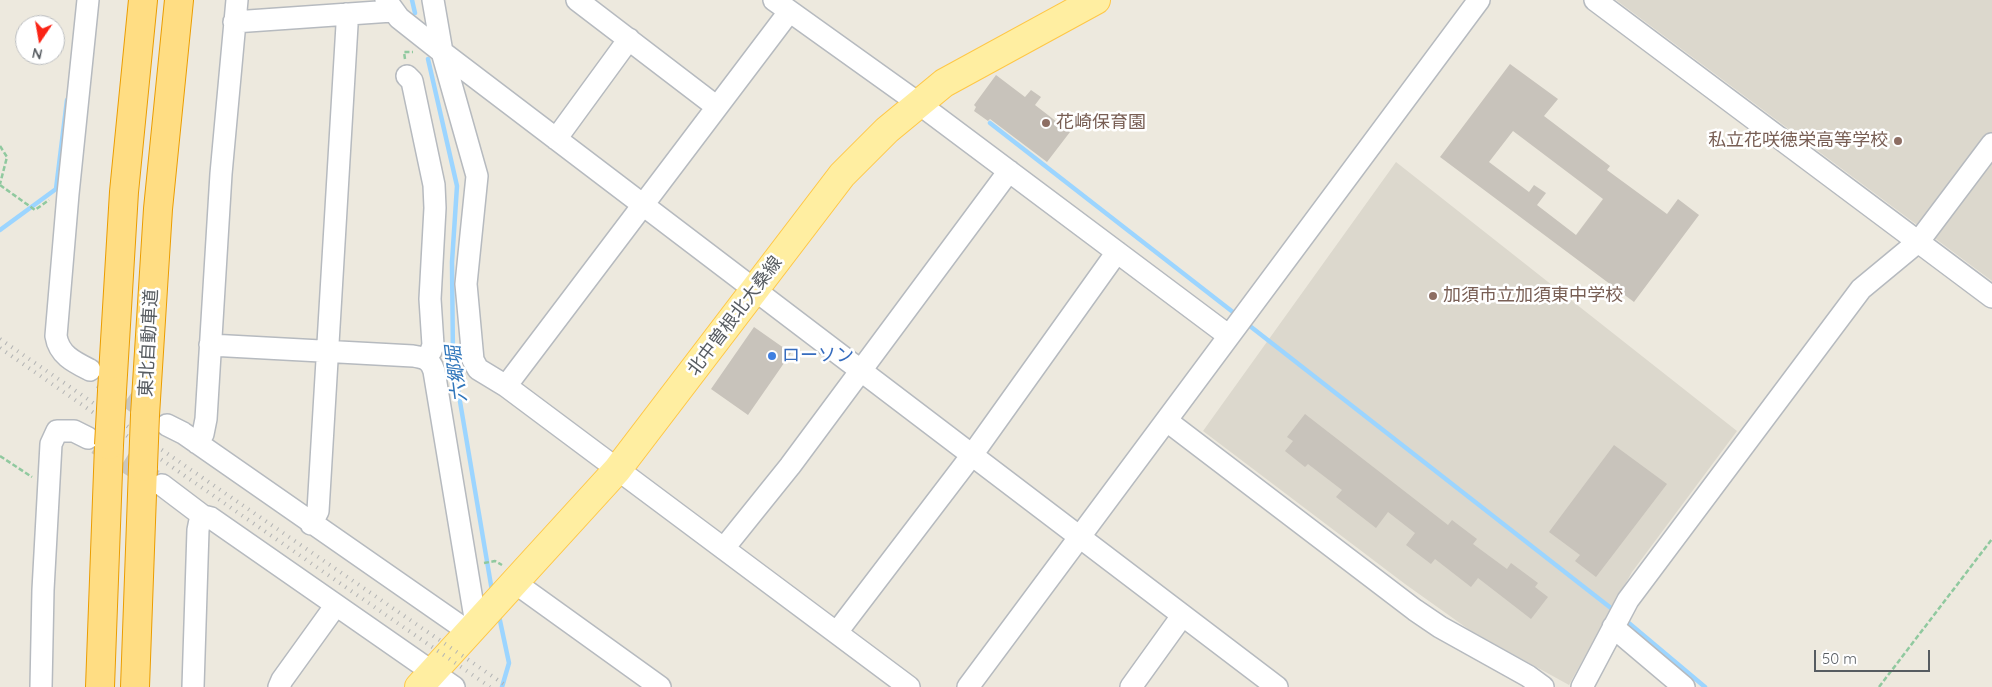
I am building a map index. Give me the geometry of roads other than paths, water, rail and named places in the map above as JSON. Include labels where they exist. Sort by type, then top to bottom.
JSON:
[{"type":"highway","name":"東北自動車道","points":[[100,687],[98,441],[112,391],[124,192],[143,0]]},
{"type":"highway","name":"東北自動車道","points":[[135,687],[143,467],[173,429],[158,209],[179,0]]},
{"type":"main road","name":"北中曽根北大桑線","points":[[426,679],[617,470],[842,175],[887,130],[944,83],[1096,0]]},
{"type":"street","points":[[88,0],[68,194],[56,336],[57,345],[63,353],[90,370]]},
{"type":"street","points":[[173,429],[203,434],[206,419],[221,174],[237,0]]},
{"type":"street","points":[[433,0],[442,52],[477,176],[466,284],[473,360],[478,368],[506,386],[909,687]]},
{"type":"street","points":[[578,0],[717,106]]},
{"type":"street","points":[[968,687],[1479,0]]},
{"type":"street","points":[[1595,0],[1992,297]]},
{"type":"street","points":[[234,22],[346,14],[389,5],[399,18],[442,52],[1277,687]]},
{"type":"street","points":[[506,386],[717,106],[781,6],[918,103],[1229,336]]},
{"type":"street","points":[[311,524],[318,511],[347,26],[346,14]]},
{"type":"street","points":[[556,139],[629,39]]},
{"type":"street","points":[[407,76],[412,81],[434,185],[435,208],[430,299],[433,345],[432,351],[426,358]]},
{"type":"street","points":[[1582,687],[1628,600],[1861,289],[1919,241],[1992,144]]},
{"type":"street","points":[[724,548],[790,466],[1009,171]]},
{"type":"street","points":[[837,632],[972,455],[1117,252]]},
{"type":"street","points":[[210,345],[426,358],[431,362],[477,624]]},
{"type":"street","points":[[1167,421],[1415,610],[1440,627],[1528,676],[1544,687]]},
{"type":"street","points":[[173,429],[311,524],[477,624]]},
{"type":"street","points":[[41,687],[51,444],[57,431],[74,431],[98,441]]},
{"type":"street","points":[[162,485],[204,516],[211,518],[336,605],[426,679],[454,687]]},
{"type":"street","points":[[193,687],[198,530],[200,520],[204,516]]},
{"type":"street","points":[[509,587],[660,687]]},
{"type":"street","points":[[279,687],[282,680],[336,605]]},
{"type":"street","points":[[1131,687],[1182,616]]},
{"type":"street","points":[[1613,627],[1684,687]]},
{"type":"waterway","name":"六郷堀","points":[[412,0],[415,13]]},
{"type":"waterway","name":"六郷堀","points":[[428,59],[457,186],[452,262],[453,360],[492,591]]},
{"type":"waterway","points":[[0,230],[56,189],[67,100]]},
{"type":"waterway","points":[[990,123],[1238,316]]},
{"type":"waterway","points":[[1246,323],[1616,612]]},
{"type":"waterway","name":"六郷堀","points":[[499,616],[509,663],[502,687]]},
{"type":"waterway","points":[[1624,619],[1705,687]]},
{"type":"tunnel","points":[[102,379],[154,416]]},
{"type":"tunnel","points":[[97,444],[154,480]]},
{"type":"railway","points":[[0,339],[508,687]]},
{"type":"railway","points":[[0,348],[490,687]]},
{"type":"place","name":"花崎保育園","points":[[1046,123]]},
{"type":"place","name":"私立花咲徳栄高等学校","points":[[1898,141]]},
{"type":"place","name":"加須市立加須東中学校","points":[[1433,296]]},
{"type":"place","name":"ローソン","points":[[772,356]]}]
